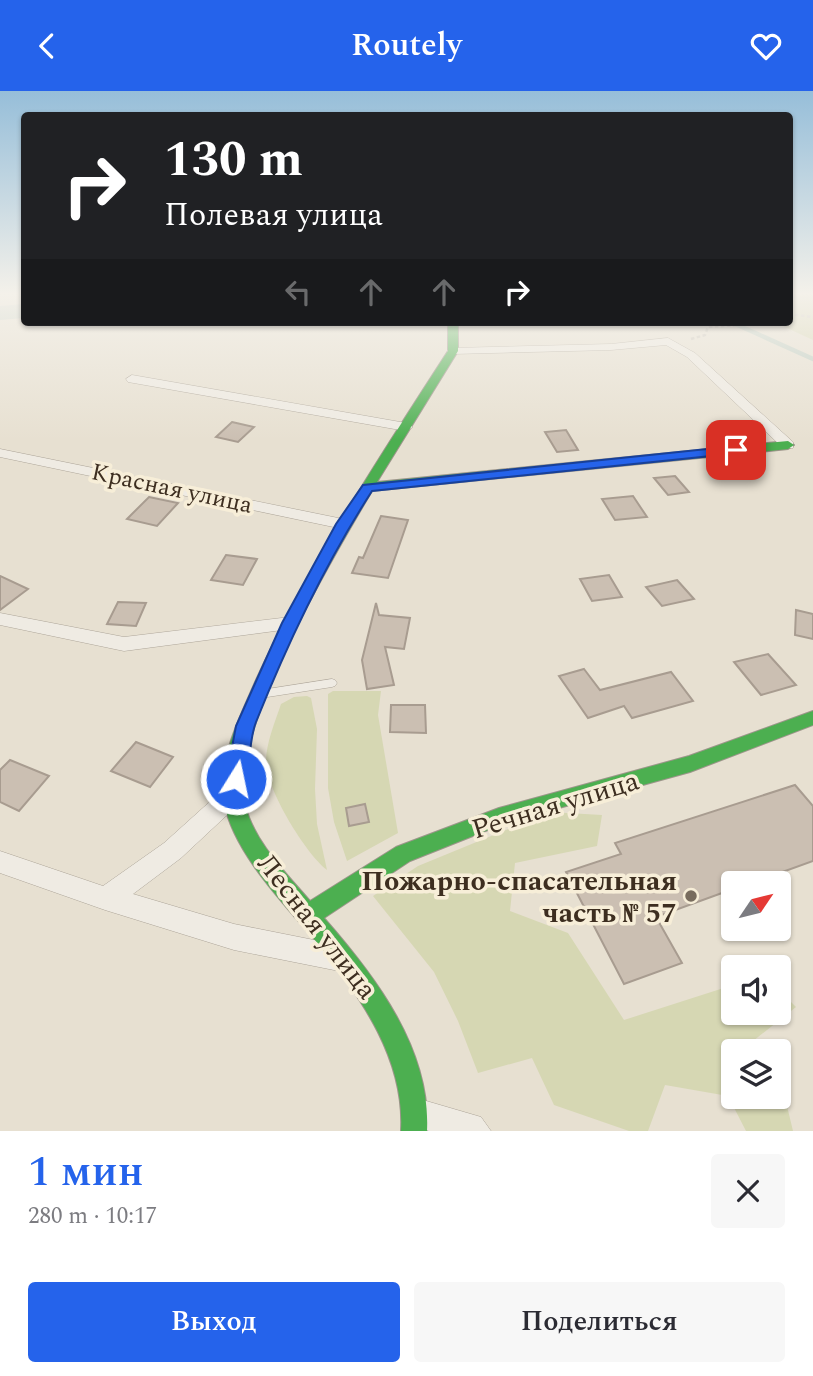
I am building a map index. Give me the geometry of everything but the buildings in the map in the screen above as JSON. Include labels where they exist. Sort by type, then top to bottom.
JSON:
[{"type":"main road","points":[[233,795],[245,726],[290,623],[343,524],[453,351],[453,344]]},
{"type":"main road","points":[[368,487],[788,445]]},
{"type":"main road","name":"Речная улица","points":[[309,915],[403,854],[506,814],[690,764],[813,719]]},
{"type":"main road","name":"Лесная улица","points":[[233,795],[246,832],[266,864],[349,960],[380,1003],[403,1057],[415,1122]]},
{"type":"street","points":[[453,351],[584,348],[638,344]]},
{"type":"street","points":[[672,344],[691,355],[788,445]]},
{"type":"street","points":[[132,379],[406,427]]},
{"type":"street","name":"Красная улица","points":[[0,453],[343,524]]},
{"type":"street","points":[[0,619],[124,643],[290,623]]},
{"type":"street","points":[[105,898],[135,881],[173,853],[233,795]]},
{"type":"street","points":[[0,862],[105,898],[234,937],[349,960]]},
{"type":"street","points":[[415,1122],[473,1129]]},
{"type":"lane","points":[[258,694],[332,683]]},
{"type":"green space","points":[[333,691],[381,691],[378,715],[398,833],[347,861],[334,822],[328,788],[328,694]]},
{"type":"green space","points":[[294,697],[311,698],[317,729],[317,824],[327,870],[298,836],[273,788],[266,762],[269,740],[281,704]]},
{"type":"green space","points":[[550,812],[602,815],[597,846],[515,863],[510,911],[568,933],[624,1020],[721,989],[721,1025],[773,1025],[756,1039],[721,1039],[721,1095],[665,1085],[648,1131],[629,1131],[554,1105],[532,1058],[478,1073],[458,1021],[434,972],[373,896],[418,866]]},
{"type":"green space","points":[[735,1109],[788,1109],[793,1131],[746,1131]]},
{"type":"waterway","points":[[779,344],[813,359]]},
{"type":"traffic: fast","points":[[414,1131],[412,1100],[394,1037],[362,982],[253,845],[236,811],[233,779],[246,725],[281,643],[350,515],[453,351],[453,344]]},
{"type":"traffic: fast","points":[[368,487],[788,445]]},
{"type":"traffic: fast","points":[[309,915],[403,854],[506,814],[690,764],[813,718]]},
{"type":"place","name":"Пожарно-спасательная часть № 57","points":[[691,896]]},
{"type":"route","points":[[236,779],[245,726],[290,623],[343,524],[368,487],[736,450]]}]
